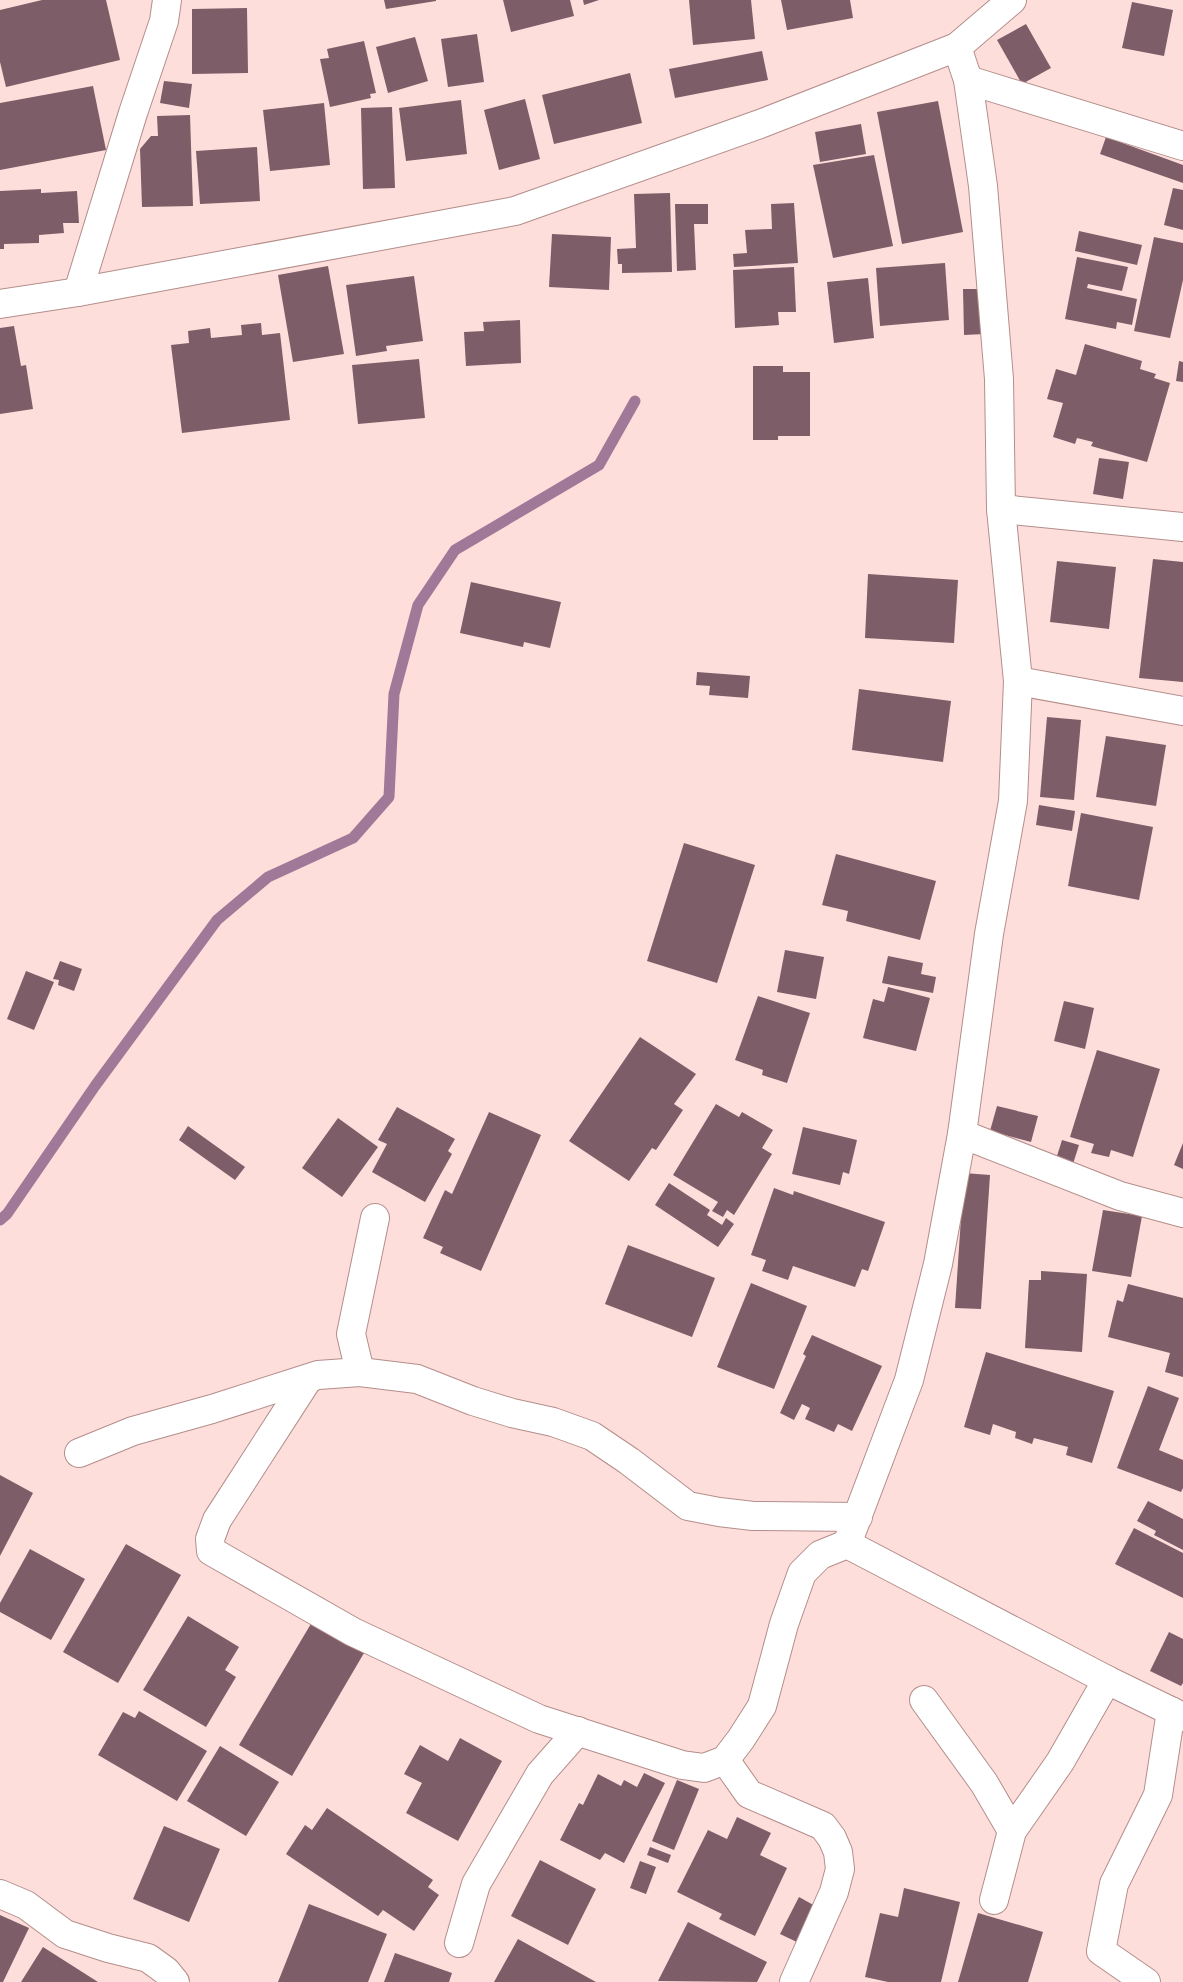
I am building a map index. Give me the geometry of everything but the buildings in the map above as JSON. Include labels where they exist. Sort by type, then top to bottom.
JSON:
[{"type":"street","points":[[78,292],[133,113],[164,21],[167,0]]},
{"type":"street","points":[[0,304],[78,292],[515,211],[760,124],[957,47],[1012,0]]},
{"type":"street","points":[[308,1379],[217,1520],[210,1539],[211,1552],[353,1632],[539,1719],[682,1766],[704,1768],[725,1760],[742,1739],[762,1706],[784,1624],[802,1573],[820,1555],[847,1544],[909,1380],[938,1264],[962,1134],[989,934],[1013,801],[1018,681],[1002,509],[999,379],[983,186],[968,80],[957,47]]},
{"type":"street","points":[[968,80],[1183,146]]},
{"type":"street","points":[[1002,509],[1183,527]]},
{"type":"street","points":[[1018,681],[1183,711]]},
{"type":"street","points":[[962,1134],[1120,1196],[1183,1213]]},
{"type":"street","points":[[360,1372],[350,1334],[375,1218]]},
{"type":"street","points":[[79,1452],[133,1431],[212,1409],[318,1375],[360,1372],[417,1379],[472,1401],[512,1413],[553,1422],[592,1436],[688,1506],[753,1516],[858,1518]]},
{"type":"street","points":[[847,1544],[1107,1680],[1177,1714],[1158,1795],[1114,1884],[1101,1952],[1146,1982]]},
{"type":"street","points":[[994,1900],[1012,1831],[1060,1762],[1107,1680]]},
{"type":"street","points":[[924,1700],[984,1783],[1012,1831]]},
{"type":"street","points":[[459,1942],[476,1884],[540,1774],[578,1732]]},
{"type":"street","points":[[725,1760],[749,1794],[823,1826],[832,1838],[838,1852],[840,1869],[834,1892],[794,1982]]},
{"type":"street","points":[[0,1894],[26,1905],[65,1934],[108,1948],[148,1958],[166,1971],[175,1982]]},
{"type":"waterway","points":[[0,1220],[7,1214],[95,1086],[217,920],[268,877],[353,838],[389,797],[394,694],[418,605],[455,550],[599,465],[635,401]]}]
